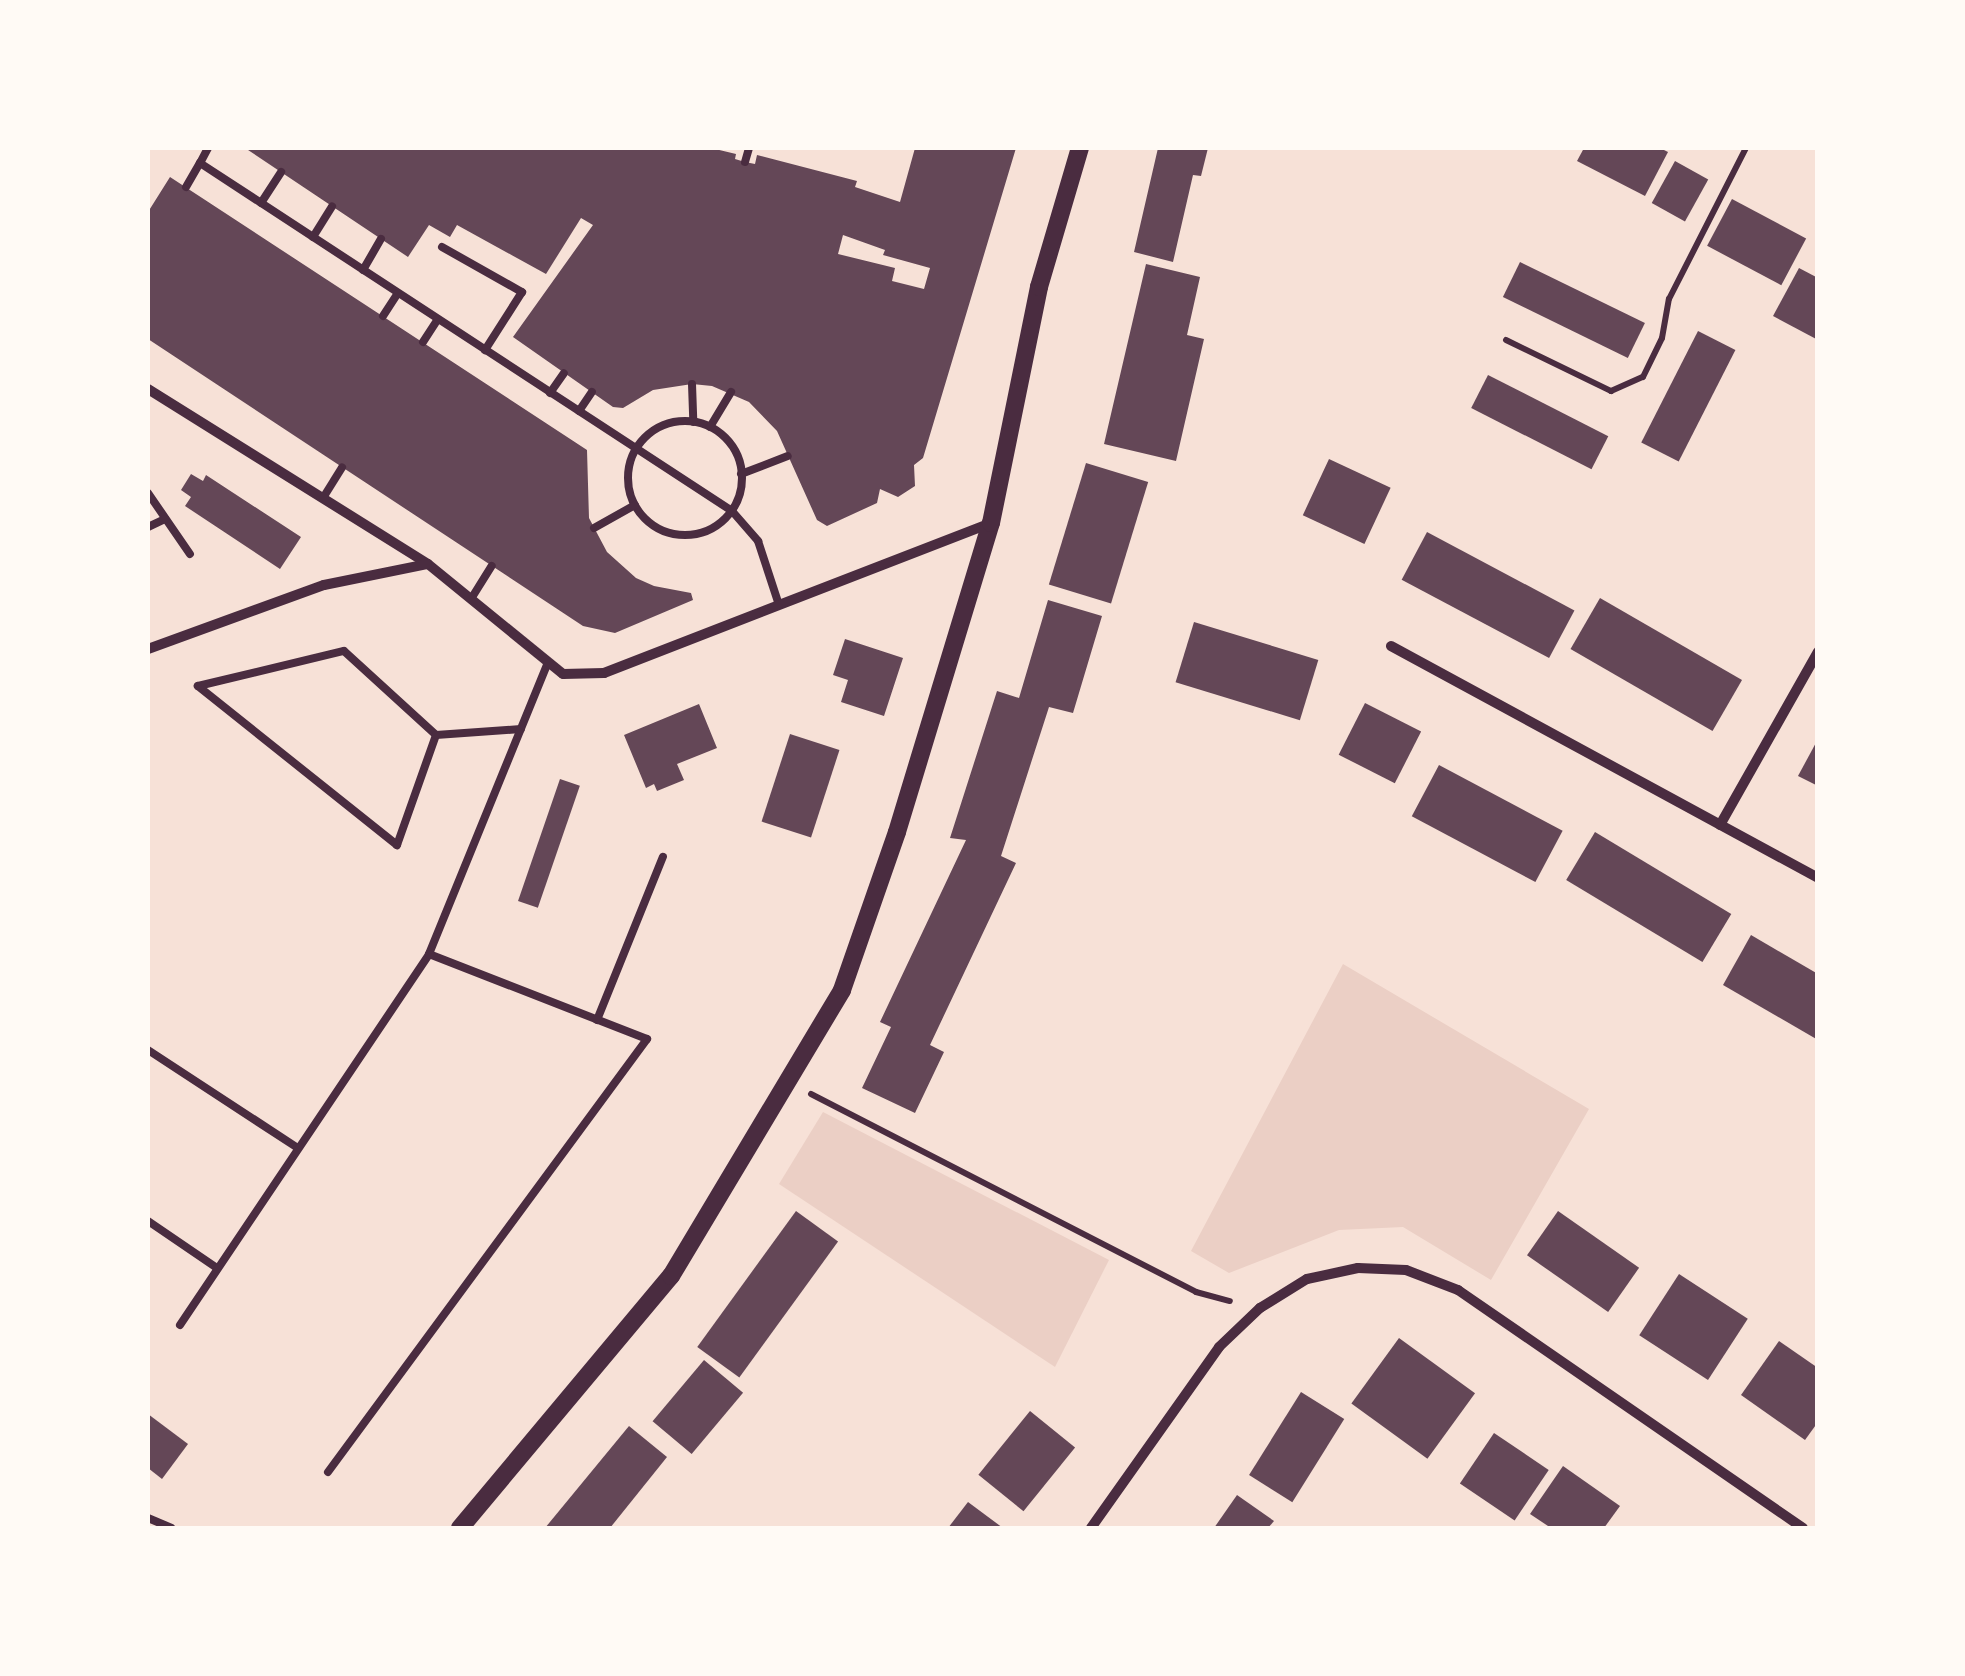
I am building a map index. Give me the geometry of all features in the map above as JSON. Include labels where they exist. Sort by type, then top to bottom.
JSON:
[{"type":"street","points":[[460,1528],[671,1276],[842,990],[898,832],[991,523],[1040,286],[1080,148]]},
{"type":"street","points":[[148,389],[428,564],[562,674],[604,673],[991,523]]},
{"type":"street","points":[[148,648],[324,585],[428,564]]},
{"type":"street","points":[[1391,646],[1818,878]]},
{"type":"street","points":[[1720,824],[1818,652]]},
{"type":"street","points":[[1091,1528],[1209,1360],[1260,1308],[1307,1279],[1358,1268],[1406,1270],[1458,1290],[1803,1528]]},
{"type":"lane","points":[[186,187],[208,148]]},
{"type":"lane","points":[[746,162],[749,148]]},
{"type":"lane","points":[[200,163],[732,511],[758,540],[779,606]]},
{"type":"lane","points":[[261,203],[281,172]]},
{"type":"lane","points":[[313,237],[332,206]]},
{"type":"lane","points":[[363,270],[381,239]]},
{"type":"lane","points":[[442,247],[522,292],[485,350]]},
{"type":"lane","points":[[383,316],[398,293]]},
{"type":"lane","points":[[423,342],[438,319]]},
{"type":"lane","points":[[550,392],[564,373]]},
{"type":"lane","points":[[692,384],[693,422]]},
{"type":"lane","points":[[579,412],[592,392]]},
{"type":"lane","points":[[710,427],[731,392]]},
{"type":"lane","points":[[693,422],[710,427],[736,455],[741,474],[732,511],[700,534],[681,535],[662,530],[634,506],[629,471],[637,449],[658,428],[693,422]]},
{"type":"lane","points":[[741,474],[788,456]]},
{"type":"lane","points":[[323,498],[342,467]]},
{"type":"lane","points":[[148,493],[190,554]]},
{"type":"lane","points":[[594,528],[634,506]]},
{"type":"lane","points":[[148,527],[165,519]]},
{"type":"lane","points":[[471,599],[492,566]]},
{"type":"lane","points":[[436,735],[397,845],[198,686],[344,651],[436,735],[520,729]]},
{"type":"lane","points":[[180,1325],[428,954],[548,662]]},
{"type":"lane","points":[[598,1020],[663,857]]},
{"type":"lane","points":[[328,1472],[647,1039],[428,954]]},
{"type":"lane","points":[[148,1050],[298,1148]]},
{"type":"lane","points":[[148,1220],[217,1268]]},
{"type":"lane","points":[[148,1518],[171,1528]]},
{"type":"path","points":[[1506,340],[1611,391],[1644,377],[1662,338],[1669,298],[1746,148]]},
{"type":"path","points":[[788,1082],[1196,1292],[1260,1308]]},
{"type":"shaded area","points":[[1343,964],[1589,1109],[1491,1280],[1403,1227],[1339,1230],[1229,1273],[1191,1251]]},
{"type":"shaded area","points":[[823,1112],[1109,1260],[1055,1367],[779,1184]]},
{"type":"building","points":[[245,148],[711,148],[736,154],[735,159],[745,162],[755,164],[757,155],[857,181],[855,187],[900,202],[915,148],[1016,148],[923,458],[914,465],[915,486],[898,497],[880,489],[877,503],[827,526],[817,520],[777,431],[749,402],[712,386],[692,384],[653,390],[623,408],[613,407],[513,337],[593,225],[581,218],[546,274],[457,225],[450,237],[429,225],[408,257]],"holes":[[[843,235],[885,250],[883,255],[930,268],[924,289],[892,281],[895,268],[838,254]]]},
{"type":"building","points":[[1158,148],[1208,148],[1201,176],[1193,175],[1173,262],[1134,252]]},
{"type":"building","points":[[1584,148],[1660,148],[1668,152],[1645,196],[1577,161]]},
{"type":"building","points":[[1675,161],[1708,179],[1685,221],[1652,203]]},
{"type":"building","points":[[170,177],[587,450],[589,518],[607,552],[636,578],[691,593],[693,600],[615,633],[583,626],[148,339],[148,212]]},
{"type":"building","points":[[1732,199],[1806,238],[1781,285],[1707,246]]},
{"type":"building","points":[[1520,262],[1645,323],[1628,358],[1503,297]]},
{"type":"building","points":[[1146,264],[1200,277],[1187,335],[1204,339],[1176,461],[1104,444]]},
{"type":"building","points":[[1799,268],[1818,278],[1818,340],[1773,316]]},
{"type":"building","points":[[1698,331],[1735,350],[1679,461],[1641,442]]},
{"type":"building","points":[[1488,375],[1608,436],[1591,469],[1471,408]]},
{"type":"building","points":[[1329,459],[1391,488],[1364,544],[1303,515]]},
{"type":"building","points":[[1086,463],[1148,482],[1111,603],[1049,584]]},
{"type":"building","points":[[191,474],[203,481],[206,475],[301,537],[280,569],[185,506],[191,497],[181,490]]},
{"type":"building","points":[[1427,532],[1574,610],[1549,658],[1402,580]]},
{"type":"building","points":[[1600,598],[1742,680],[1713,731],[1570,649]]},
{"type":"building","points":[[1048,600],[1102,616],[1073,713],[1049,707],[1001,856],[1016,863],[930,1045],[944,1052],[915,1113],[862,1088],[891,1027],[880,1022],[966,840],[950,838],[997,691],[1019,698]]},
{"type":"building","points":[[1194,622],[1318,660],[1300,720],[1176,682]]},
{"type":"building","points":[[845,639],[903,658],[884,716],[841,702],[848,680],[833,675]]},
{"type":"building","points":[[1365,703],[1421,732],[1395,783],[1339,755]]},
{"type":"building","points":[[699,704],[717,748],[677,764],[684,780],[657,791],[654,784],[646,788],[624,735]]},
{"type":"building","points":[[790,734],[839,750],[811,838],[762,821]]},
{"type":"building","points":[[1818,739],[1818,786],[1798,776]]},
{"type":"building","points":[[1439,765],[1563,831],[1535,882],[1412,816]]},
{"type":"building","points":[[560,779],[580,786],[538,908],[518,901]]},
{"type":"building","points":[[1595,832],[1731,914],[1702,962],[1566,880]]},
{"type":"building","points":[[1751,935],[1818,974],[1818,1040],[1723,985]]},
{"type":"building","points":[[796,1211],[838,1242],[739,1377],[697,1347]]},
{"type":"building","points":[[1558,1211],[1639,1268],[1608,1312],[1527,1255]]},
{"type":"building","points":[[1679,1274],[1748,1319],[1708,1380],[1639,1335]]},
{"type":"building","points":[[1399,1338],[1475,1393],[1427,1459],[1351,1404]]},
{"type":"building","points":[[1779,1341],[1818,1368],[1818,1422],[1805,1440],[1741,1395]]},
{"type":"building","points":[[704,1360],[743,1393],[692,1454],[653,1421]]},
{"type":"building","points":[[1301,1392],[1344,1419],[1292,1502],[1249,1475]]},
{"type":"building","points":[[1030,1411],[1075,1448],[1023,1511],[978,1475]]},
{"type":"building","points":[[148,1414],[188,1444],[162,1479],[148,1468]]},
{"type":"building","points":[[629,1426],[667,1457],[610,1528],[545,1528]]},
{"type":"building","points":[[1494,1433],[1549,1470],[1515,1520],[1460,1484]]},
{"type":"building","points":[[1563,1466],[1620,1506],[1604,1528],[1551,1528],[1530,1514]]},
{"type":"building","points":[[1237,1495],[1274,1521],[1268,1528],[1214,1528]]},
{"type":"building","points":[[968,1502],[1003,1528],[948,1528]]}]
